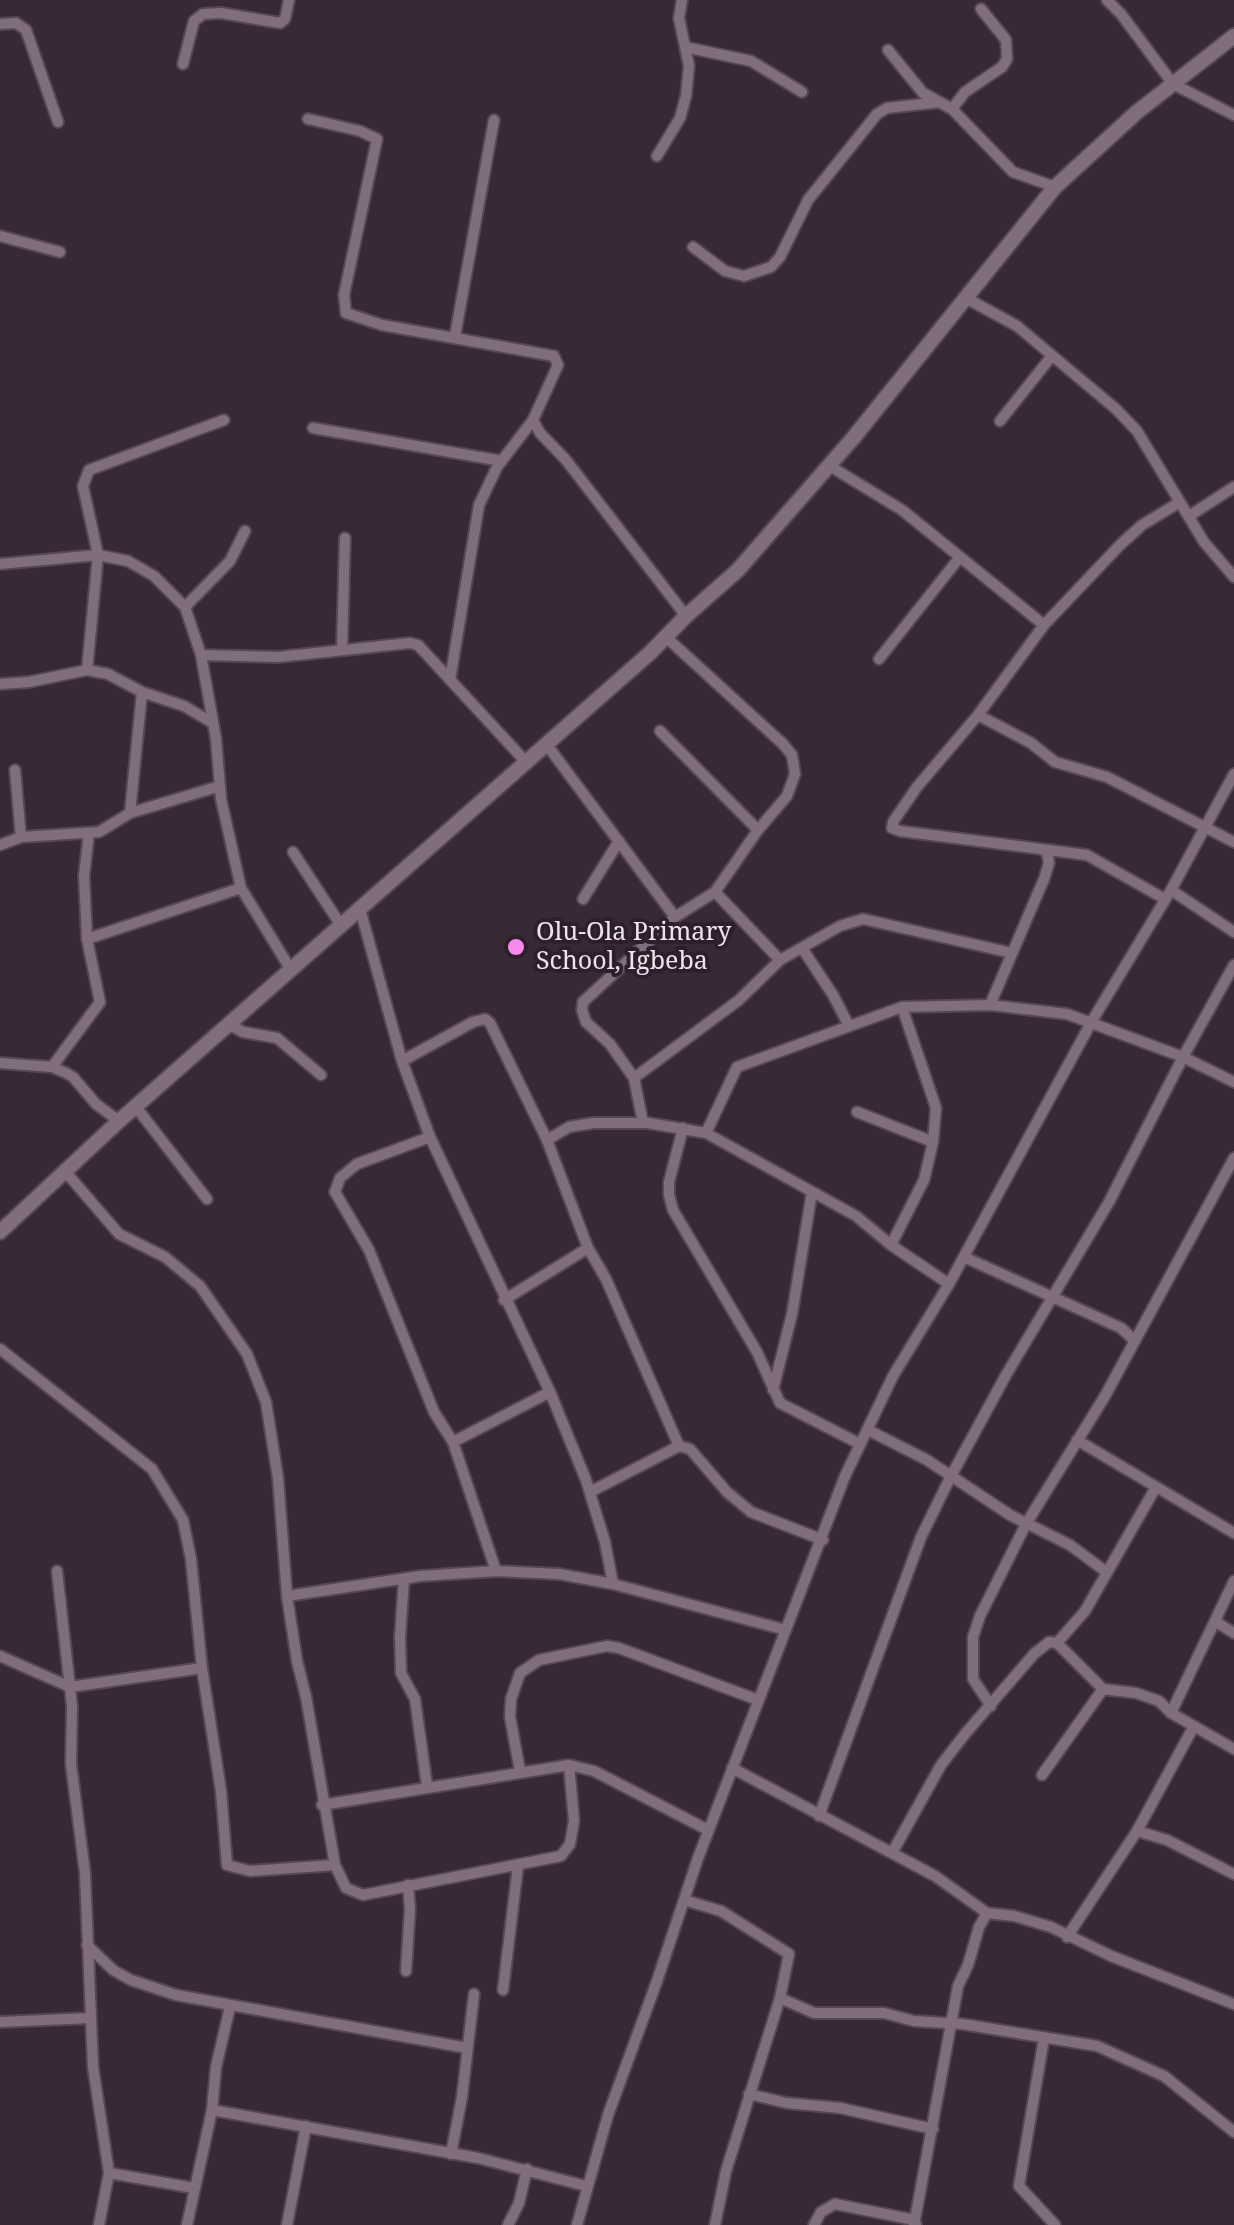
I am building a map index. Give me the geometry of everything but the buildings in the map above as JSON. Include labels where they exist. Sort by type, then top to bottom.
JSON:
[{"type":"street","points":[[183,64],[194,22],[203,14],[221,13],[280,23],[289,0]]},
{"type":"street","points":[[657,156],[680,118],[689,66],[679,18],[682,0]]},
{"type":"street","points":[[1107,0],[1173,84],[1234,115]]},
{"type":"street","points":[[952,109],[965,92],[1002,68],[1007,59],[1006,40],[981,9]]},
{"type":"street","points":[[0,24],[16,23],[26,30],[58,122]]},
{"type":"street","points":[[0,1232],[64,1170],[548,745],[738,570],[854,437],[1055,187],[1092,150],[1234,36]]},
{"type":"street","points":[[685,48],[751,61],[802,92]]},
{"type":"street","points":[[888,50],[923,94],[952,109],[1013,172],[1055,187]]},
{"type":"street","points":[[693,247],[725,271],[744,276],[771,267],[780,258],[808,200],[876,114],[886,108],[940,102]]},
{"type":"street","points":[[308,119],[377,139],[344,295],[346,313],[382,325],[455,336],[557,360],[556,371],[533,420],[502,461],[479,506],[450,680]]},
{"type":"street","points":[[455,336],[494,120]]},
{"type":"street","points":[[0,236],[60,252]]},
{"type":"street","points":[[964,297],[1017,326],[1116,409],[1137,431],[1204,542],[1234,577]]},
{"type":"street","points":[[1000,421],[1051,356]]},
{"type":"street","points":[[87,670],[98,555],[84,486],[89,470],[224,420]]},
{"type":"street","points":[[533,420],[540,434],[566,460],[686,616]]},
{"type":"street","points":[[313,428],[502,461]]},
{"type":"street","points":[[828,465],[902,510],[1044,625]]},
{"type":"street","points":[[1189,516],[1234,487]]},
{"type":"street","points":[[1180,502],[1120,544],[1044,625],[978,715],[917,787],[892,828],[1087,856],[1234,932]]},
{"type":"street","points":[[184,607],[230,561],[246,531]]},
{"type":"street","points":[[342,648],[344,538]]},
{"type":"street","points":[[0,564],[98,555],[140,566],[184,607],[201,655],[220,786],[242,888],[291,970]]},
{"type":"street","points":[[880,659],[960,557]]},
{"type":"street","points":[[643,1123],[634,1078],[610,1044],[586,1022],[583,1002],[675,918],[716,892],[758,830],[787,796],[795,774],[792,755],[767,728],[667,638]]},
{"type":"street","points":[[201,655],[278,657],[410,642],[418,645],[526,762]]},
{"type":"street","points":[[0,684],[87,670],[108,674],[142,692],[184,706],[211,722]]},
{"type":"street","points":[[130,812],[142,692]]},
{"type":"street","points":[[978,715],[1031,743],[1054,762],[1107,777],[1234,842]]},
{"type":"street","points":[[660,731],[758,830]]},
{"type":"street","points":[[548,745],[675,918]]},
{"type":"street","points":[[15,770],[20,837]]},
{"type":"street","points":[[577,2225],[608,2115],[708,1830],[845,1476],[893,1376],[964,1258],[1092,1021],[1234,774]]},
{"type":"street","points":[[0,845],[20,837],[99,832],[130,812],[220,786]]},
{"type":"street","points":[[52,1067],[100,1002],[86,939],[84,876],[88,833]]},
{"type":"street","points":[[583,899],[618,840]]},
{"type":"street","points":[[990,1005],[1049,863],[1048,852],[1041,849]]},
{"type":"street","points":[[292,852],[342,927]]},
{"type":"street","points":[[86,939],[242,888]]},
{"type":"street","points":[[716,892],[780,960]]},
{"type":"street","points":[[360,910],[402,1060],[430,1137],[550,1392],[590,1492],[613,1584]]},
{"type":"street","points":[[634,1078],[738,1000],[780,960],[840,926],[863,919],[1012,953]]},
{"type":"street","points":[[802,948],[848,1024]]},
{"type":"street","points":[[819,1816],[922,1538],[950,1478],[1109,1202],[1182,1057],[1234,965]]},
{"type":"street","points":[[706,1133],[737,1067],[902,1007],[990,1005],[1049,1010],[1092,1021],[1234,1082]]},
{"type":"street","points":[[891,1245],[924,1180],[936,1108],[902,1007]]},
{"type":"street","points":[[402,1060],[473,1022],[485,1019],[494,1028],[547,1140],[588,1248],[606,1279],[679,1446]]},
{"type":"street","points":[[230,1025],[243,1032],[277,1038],[321,1075]]},
{"type":"street","points":[[0,1064],[52,1067],[73,1077],[96,1104],[119,1122]]},
{"type":"street","points":[[136,1107],[207,1198]]},
{"type":"street","points":[[857,1112],[933,1142]]},
{"type":"street","points":[[547,1140],[570,1126],[593,1123],[643,1123],[706,1133],[856,1216],[949,1284]]},
{"type":"street","points":[[683,1128],[668,1195],[741,1324],[780,1403],[860,1444]]},
{"type":"street","points":[[430,1137],[358,1164],[340,1178],[335,1192],[369,1250],[434,1412],[453,1442],[496,1572]]},
{"type":"street","points":[[991,1706],[973,1679],[973,1637],[980,1616],[1026,1524],[1105,1396],[1234,1158]]},
{"type":"street","points":[[64,1170],[119,1234],[165,1258],[200,1286],[248,1354],[266,1402],[282,1506],[287,1596],[297,1662],[334,1866],[340,1880],[353,1894],[362,1895],[561,1856],[570,1844],[574,1820],[569,1764]]},
{"type":"street","points":[[773,1390],[792,1314],[812,1192]]},
{"type":"street","points":[[504,1300],[588,1248]]},
{"type":"street","points":[[964,1258],[1120,1328],[1134,1340]]},
{"type":"street","points":[[0,1349],[130,1449],[163,1483],[188,1535],[202,1668],[222,1791],[227,1864],[250,1870],[334,1866]]},
{"type":"street","points":[[453,1442],[550,1392]]},
{"type":"street","points":[[868,1430],[926,1460],[1026,1524],[1070,1545],[1105,1571]]},
{"type":"street","points":[[1077,1440],[1234,1533]]},
{"type":"street","points":[[590,1492],[679,1446],[690,1449],[751,1512],[822,1540]]},
{"type":"street","points":[[1057,1643],[1103,1582],[1105,1571],[1156,1487]]},
{"type":"street","points":[[57,1571],[70,1687],[71,1764],[85,1873],[90,2018],[109,2174],[99,2225]]},
{"type":"street","points":[[287,1596],[404,1578],[496,1572],[559,1574],[613,1584],[786,1630]]},
{"type":"street","points":[[404,1578],[401,1673],[415,1699],[427,1786]]},
{"type":"street","points":[[1171,1713],[1234,1581]]},
{"type":"street","points":[[1216,1622],[1234,1633]]},
{"type":"street","points":[[892,1853],[942,1765],[1002,1688],[1049,1642],[1057,1643],[1102,1689],[1136,1693],[1158,1701],[1171,1713],[1234,1749]]},
{"type":"street","points":[[520,1770],[510,1718],[512,1699],[520,1673],[539,1660],[607,1646],[619,1648],[758,1700]]},
{"type":"street","points":[[0,1656],[70,1687],[202,1668]]},
{"type":"street","points":[[1042,1775],[1102,1689]]},
{"type":"street","points":[[1067,1937],[1137,1830],[1194,1726]]},
{"type":"street","points":[[322,1805],[569,1764],[594,1770],[708,1830]]},
{"type":"street","points":[[732,1768],[934,1876],[987,1913],[1051,1927],[1067,1937],[1234,2004]]},
{"type":"street","points":[[1137,1830],[1234,1874]]},
{"type":"street","points":[[503,1990],[518,1866]]},
{"type":"street","points":[[406,1971],[408,1886]]},
{"type":"street","points":[[684,1900],[721,1911],[788,1950],[780,1998],[726,2171],[715,2225]]},
{"type":"street","points":[[915,2224],[958,1986],[987,1913]]},
{"type":"street","points":[[87,1945],[113,1970],[176,1996],[467,2048]]},
{"type":"street","points":[[451,2154],[474,1994]]},
{"type":"street","points":[[780,1998],[814,2012],[884,2013],[1097,2046],[1147,2065],[1234,2132]]},
{"type":"street","points":[[187,2225],[230,2007]]},
{"type":"street","points":[[0,2022],[90,2018]]},
{"type":"street","points":[[1044,2038],[1019,2186],[1055,2225]]},
{"type":"street","points":[[749,2094],[845,2109],[933,2129]]},
{"type":"street","points":[[212,2110],[526,2169],[586,2186]]},
{"type":"street","points":[[290,2224],[306,2126]]},
{"type":"street","points":[[508,2225],[519,2203],[526,2169]]},
{"type":"street","points":[[109,2174],[194,2188]]},
{"type":"street","points":[[814,2225],[821,2212],[835,2204],[910,2219],[915,2224]]},
{"type":"place","name":"Olu-Ola Primary School, Igbeba","points":[[516,947]]}]
